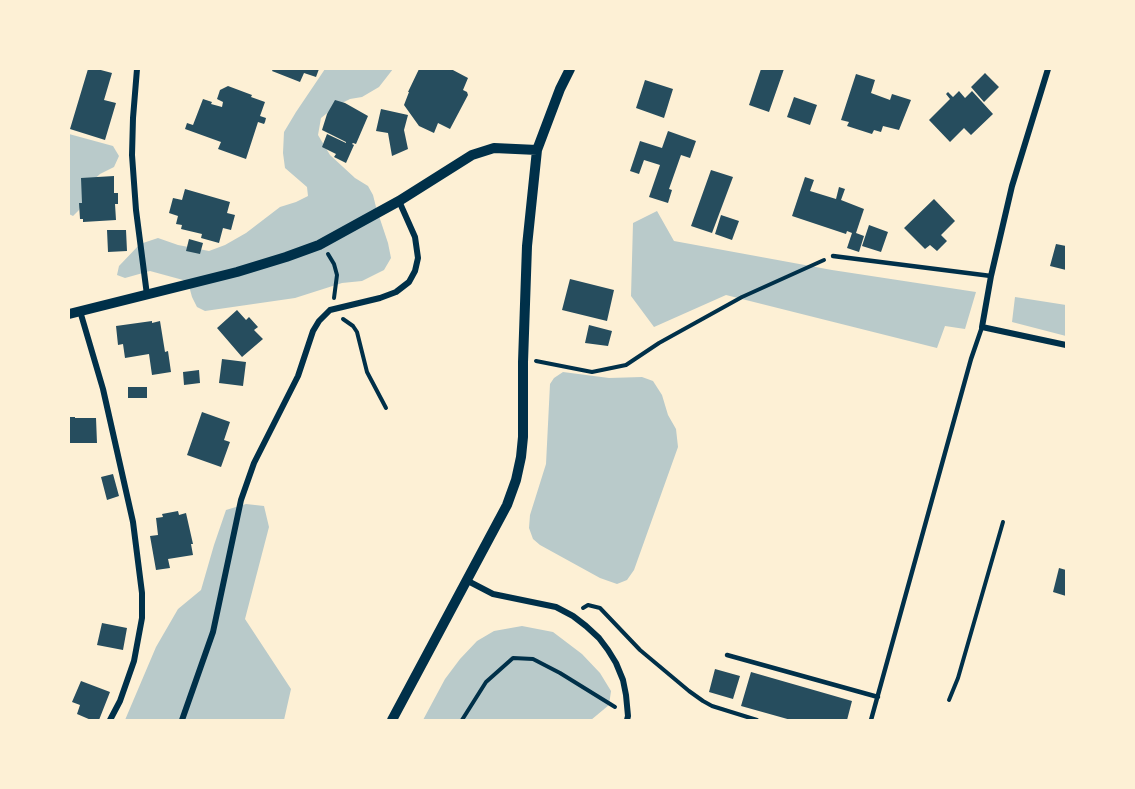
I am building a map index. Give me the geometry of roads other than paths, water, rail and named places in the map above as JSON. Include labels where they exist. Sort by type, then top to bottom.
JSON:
[{"type":"street","points":[[137,69],[132,155],[136,210],[147,295]]},
{"type":"street","points":[[392,720],[507,505],[516,480],[523,437],[527,246],[537,150],[570,69]]},
{"type":"street","points":[[1048,69],[1012,186],[991,276],[982,327],[1066,345]]},
{"type":"street","points":[[69,314],[237,272],[319,245],[399,201],[472,155],[494,148],[537,150]]},
{"type":"street","points":[[182,720],[213,632],[240,500],[254,463],[298,376],[313,331],[330,310],[396,292],[409,282],[415,271],[418,258],[415,237],[399,201]]},
{"type":"street","points":[[80,311],[103,389],[134,522],[142,593],[142,618],[134,661],[110,720]]},
{"type":"street","points":[[466,580],[493,594],[556,607],[573,616],[599,638],[616,663],[623,680],[627,718]]},
{"type":"lane","points":[[833,256],[991,276]]},
{"type":"lane","points":[[871,720],[970,359],[982,327]]},
{"type":"lane","points":[[727,655],[878,697]]}]
